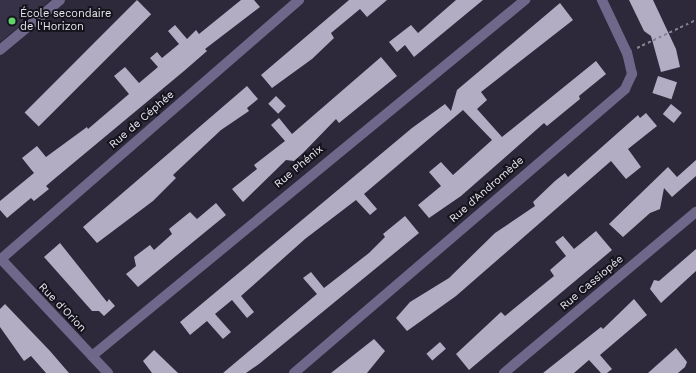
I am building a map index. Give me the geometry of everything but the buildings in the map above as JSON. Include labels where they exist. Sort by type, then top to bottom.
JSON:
[{"type":"street","points":[[0,50],[60,0]]},
{"type":"street","name":"Rue de Céphée","points":[[0,259],[299,0]]},
{"type":"street","name":"Rue Phénix","points":[[92,356],[525,0]]},
{"type":"street","name":"Rue d'Andromède","points":[[296,372],[625,89],[632,74],[627,53],[602,0]]},
{"type":"street","name":"Rue Cassiopée","points":[[504,373],[696,212]]},
{"type":"street","name":"Rue d'Orion","points":[[0,259],[108,373]]},
{"type":"path","points":[[627,53],[696,20]]},
{"type":"shaded area","name":"École secondaire de l'Horizon","points":[[0,0],[50,0],[0,42]]},
{"type":"place","name":"École secondaire de l'Horizon","points":[[12,21]]}]
